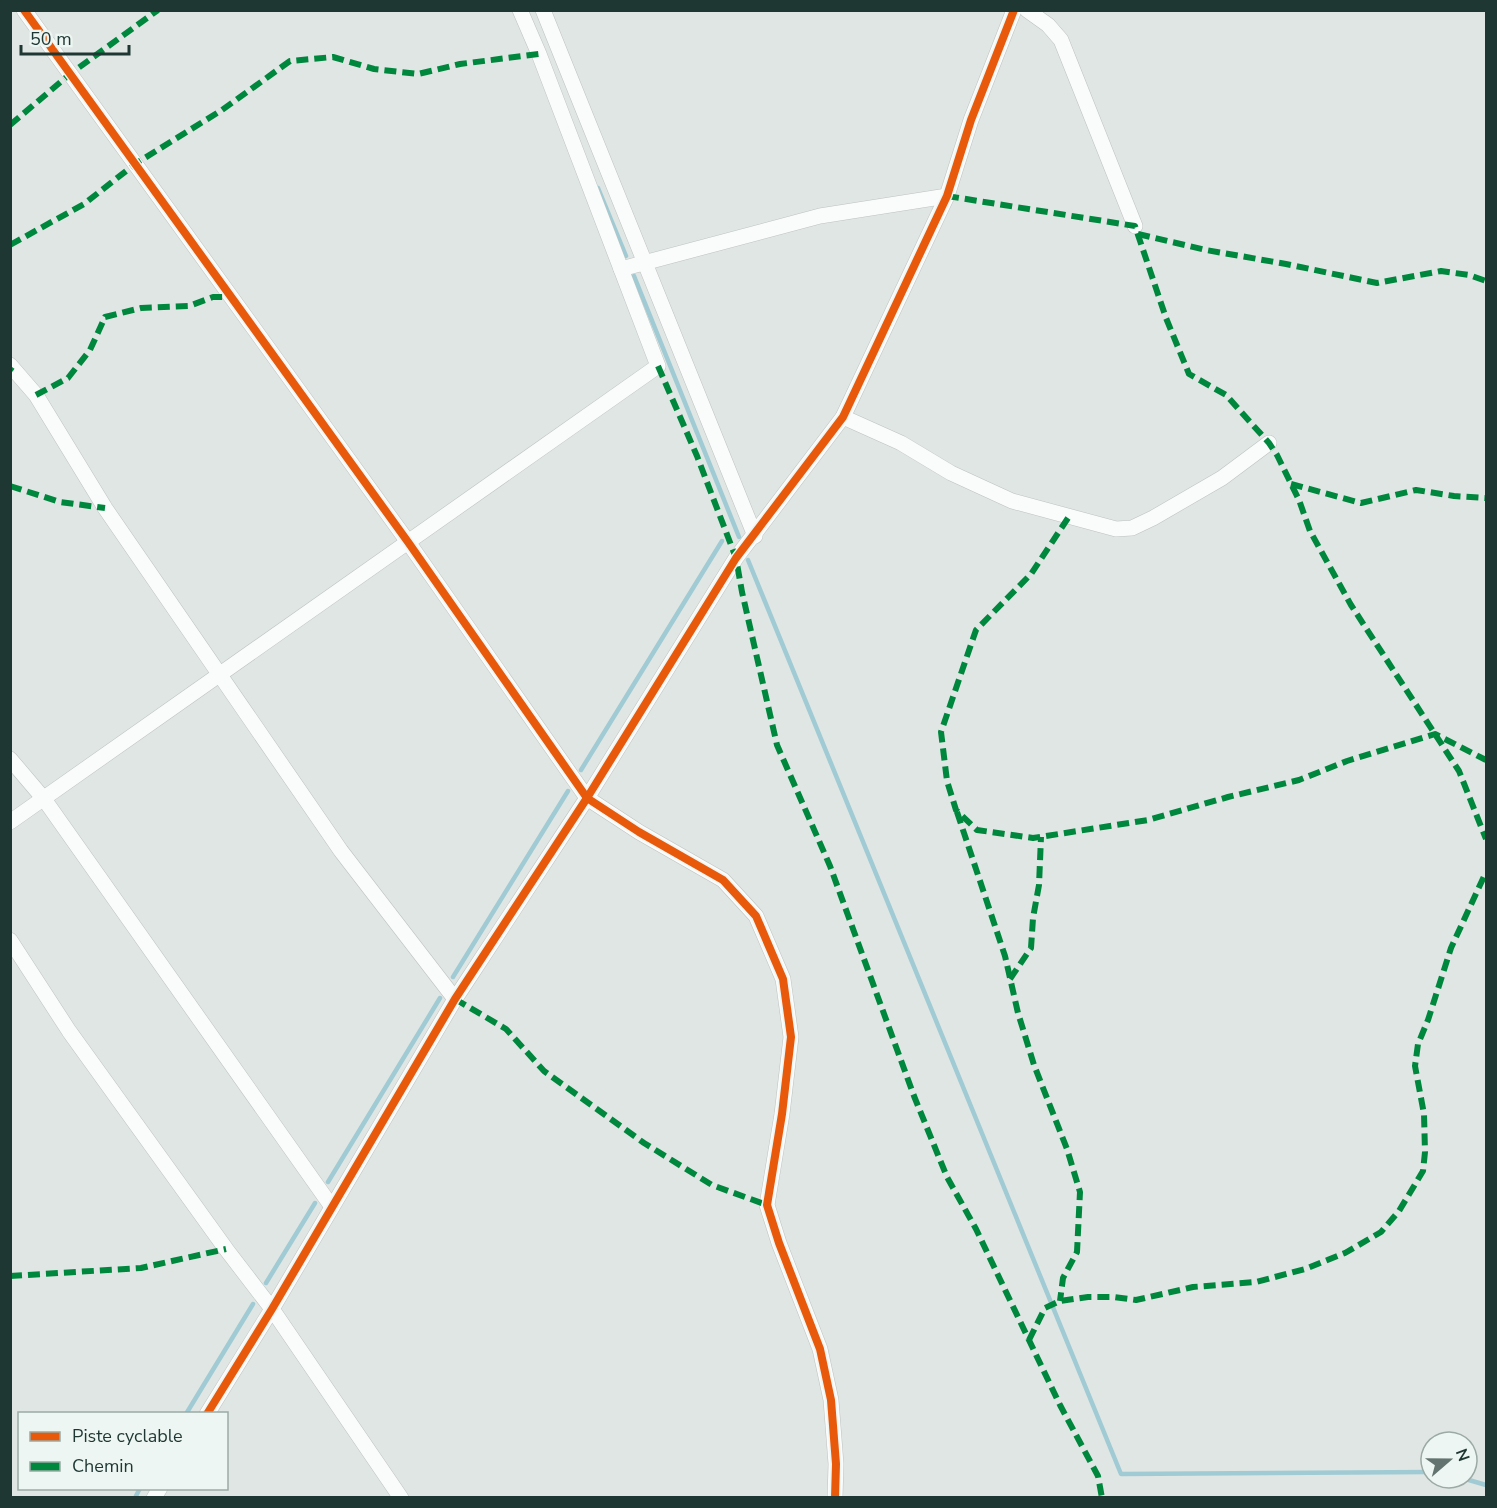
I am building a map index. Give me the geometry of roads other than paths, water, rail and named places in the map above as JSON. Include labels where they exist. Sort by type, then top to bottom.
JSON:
[{"type":"street","points":[[24,10],[408,542],[587,798],[639,832],[723,880],[756,916],[783,979],[791,1037],[782,1114],[767,1205],[779,1243],[820,1349],[831,1400],[836,1464],[835,1497]]},
{"type":"street","points":[[10,822],[658,366],[539,54],[520,10]]},
{"type":"street","points":[[543,10],[755,536]]},
{"type":"street","points":[[208,1412],[272,1309],[455,999],[587,798],[736,558],[755,536],[843,417],[948,196],[971,120],[1014,10]]},
{"type":"street","points":[[1027,10],[1048,25],[1061,40],[1135,226]]},
{"type":"street","points":[[621,270],[820,216],[948,196]]},
{"type":"street","points":[[10,365],[36,395],[105,508],[341,851],[455,999]]},
{"type":"street","points":[[843,417],[901,443],[951,473],[1012,501],[1116,529],[1132,528],[1153,518],[1222,478],[1269,443]]},
{"type":"street","points":[[10,759],[44,799],[332,1207]]},
{"type":"street","points":[[10,940],[69,1031],[272,1309],[401,1497]]},
{"type":"waterway","points":[[598,188],[626,256]]},
{"type":"waterway","points":[[634,276],[739,537]]},
{"type":"waterway","points":[[581,770],[722,541]]},
{"type":"waterway","points":[[748,560],[1121,1474],[1419,1472]]},
{"type":"waterway","points":[[453,977],[568,791]]},
{"type":"waterway","points":[[328,1182],[440,998]]},
{"type":"waterway","points":[[266,1283],[315,1203]]},
{"type":"waterway","points":[[187,1412],[253,1304]]},
{"type":"waterway","points":[[1479,1483],[1486,1485]]},
{"type":"waterway","points":[[135,1498],[139,1490]]}]
